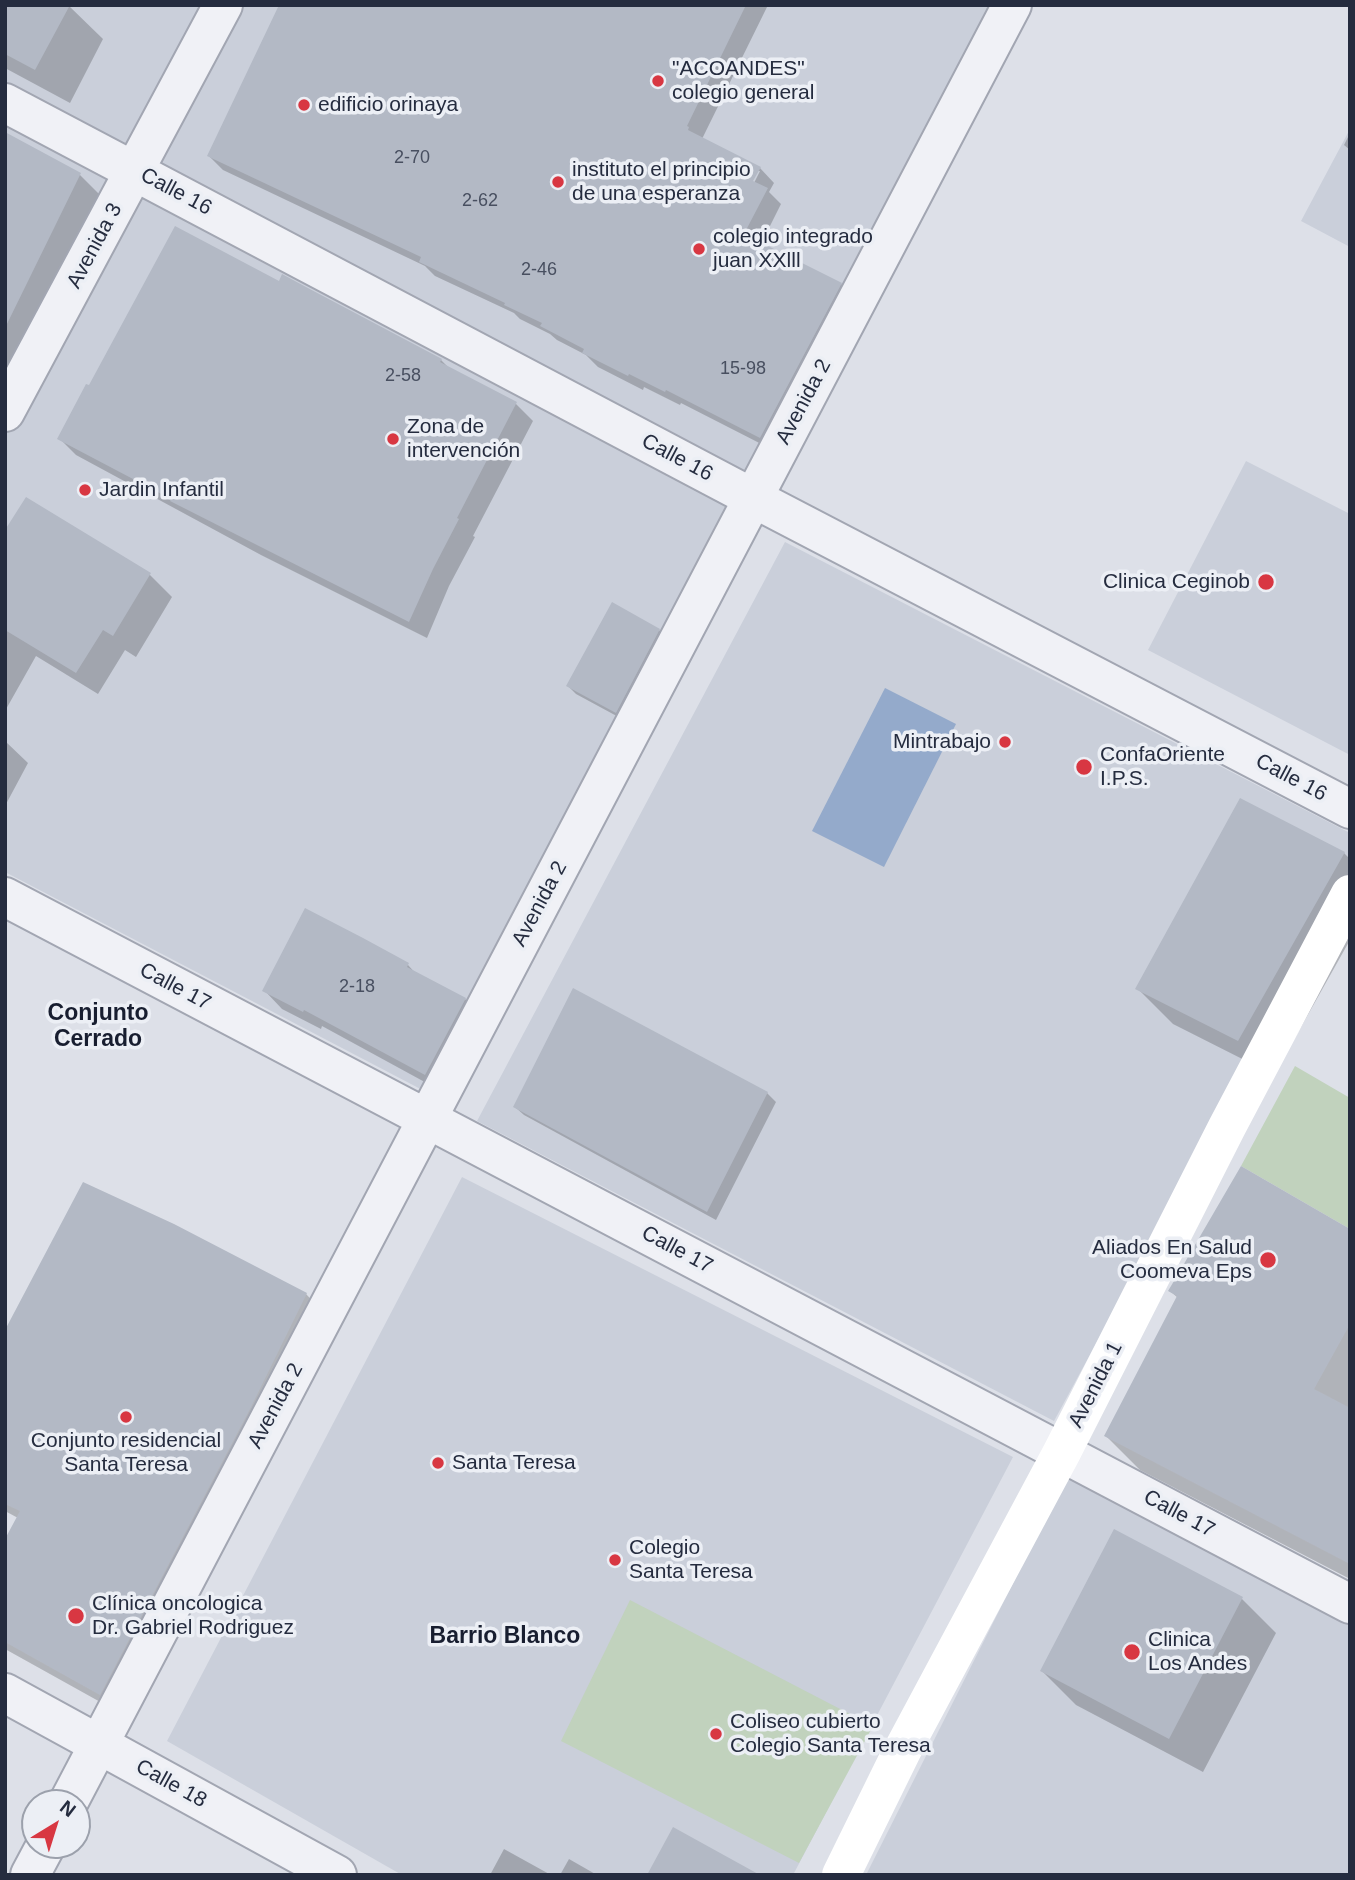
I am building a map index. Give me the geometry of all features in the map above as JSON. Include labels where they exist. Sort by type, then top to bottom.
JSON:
[{"type":"street","name":"Avenida 3","points":[[5,412],[223,5]]},
{"type":"street","name":"Avenida 2","points":[[75,1789],[1012,5]]},
{"type":"street","name":"Calle 16","points":[[5,103],[1350,809]]},
{"type":"street","name":"Avenida 1","points":[[841,1875],[902,1751],[1062,1452],[1227,1127],[1350,894]]},
{"type":"street","name":"Calle 17","points":[[5,897],[1350,1604]]},
{"type":"street","name":"Calle 18","points":[[5,1693],[337,1875]]},
{"type":"street","points":[[30,1875],[39,1859]]},
{"type":"shaded area","name":"Zona de intervención","points":[[5,5],[1012,5],[432,1095],[5,872]]},
{"type":"shaded area","points":[[1350,129],[1350,247],[1301,221]]},
{"type":"shaded area","name":"Clinica Ceginob","points":[[1246,461],[1350,514],[1350,755],[1148,650]]},
{"type":"shaded area","points":[[785,542],[1350,833],[1350,875],[1054,1421],[477,1121]]},
{"type":"shaded area","points":[[462,1177],[1013,1457],[793,1875],[402,1875],[167,1741]]},
{"type":"shaded area","points":[[1071,1468],[1350,1611],[1350,1875],[866,1875]]},
{"type":"green space","points":[[1295,1066],[1350,1098],[1350,1229],[1241,1166]]},
{"type":"green space","name":"Coliseo cubierto Colegio Santa Teresa","points":[[630,1600],[873,1726],[799,1863],[561,1741]]},
{"type":"water","points":[[885,688],[956,724],[884,867],[812,831]]},
{"type":"building","points":[[5,5],[70,5],[35,70],[5,54]]},
{"type":"building","points":[[279,5],[746,5],[687,126],[688,130],[761,167],[753,181],[768,188],[744,234],[842,283],[760,438],[666,390],[665,392],[629,374],[628,376],[582,353],[584,349],[540,326],[542,323],[419,262],[421,257],[207,156]]},
{"type":"building","points":[[5,132],[81,173],[5,328]]},
{"type":"building","points":[[175,226],[279,281],[282,274],[517,402],[457,518],[459,519],[409,622],[170,501],[171,499],[57,439]]},
{"type":"building","points":[[26,497],[151,573],[113,636],[103,630],[76,673],[5,630],[5,530]]},
{"type":"building","points":[[612,602],[660,629],[616,713],[566,686]]},
{"type":"building","points":[[1240,798],[1345,852],[1238,1041],[1135,989]]},
{"type":"building","points":[[305,908],[409,963],[407,967],[466,998],[425,1075],[304,1010],[303,1012],[262,991]]},
{"type":"building","points":[[573,988],[768,1092],[707,1212],[513,1107]]},
{"type":"building","points":[[1241,1166],[1350,1229],[1350,1324],[1314,1389],[1350,1408],[1350,1564],[1104,1436],[1177,1296],[1168,1291]]},
{"type":"building","name":"Conjunto residencial Santa Teresa","points":[[83,1182],[174,1224],[307,1293],[251,1407],[100,1695],[5,1642],[5,1539],[20,1511],[5,1504],[5,1330]]},
{"type":"building","name":"Clinica Los Andes","points":[[1114,1529],[1243,1597],[1169,1739],[1040,1671]]},
{"type":"building","points":[[673,1827],[760,1875],[647,1875]]},
{"type":"place","name":"\"ACOANDES\" colegio general","points":[[658,81]]},
{"type":"place","name":"edificio orinaya","points":[[304,105]]},
{"type":"place","name":"instituto el principio de una esperanza","points":[[558,182]]},
{"type":"place","name":"colegio integrado juan XXlll","points":[[699,249]]},
{"type":"place","name":"Zona de intervención","points":[[393,439]]},
{"type":"place","name":"Jardin Infantil","points":[[85,490]]},
{"type":"place","name":"Clinica Ceginob","points":[[1266,582]]},
{"type":"place","name":"Mintrabajo","points":[[1005,742]]},
{"type":"place","name":"ConfaOriente I.P.S.","points":[[1084,767]]},
{"type":"place","name":"Aliados En Salud Coomeva Eps","points":[[1268,1260]]},
{"type":"place","name":"Conjunto residencial Santa Teresa","points":[[126,1417]]},
{"type":"place","name":"Santa Teresa","points":[[438,1463]]},
{"type":"place","name":"Colegio Santa Teresa","points":[[615,1560]]},
{"type":"place","name":"Clínica oncologica Dr. Gabriel Rodriguez","points":[[76,1616]]},
{"type":"place","name":"Clinica Los Andes","points":[[1132,1652]]},
{"type":"place","name":"Coliseo cubierto Colegio Santa Teresa","points":[[716,1734]]},
{"type":"district","name":"Conjunto Cerrado","points":[[98,1027]]},
{"type":"district","name":"Barrio Blanco","points":[[505,1637]]}]
